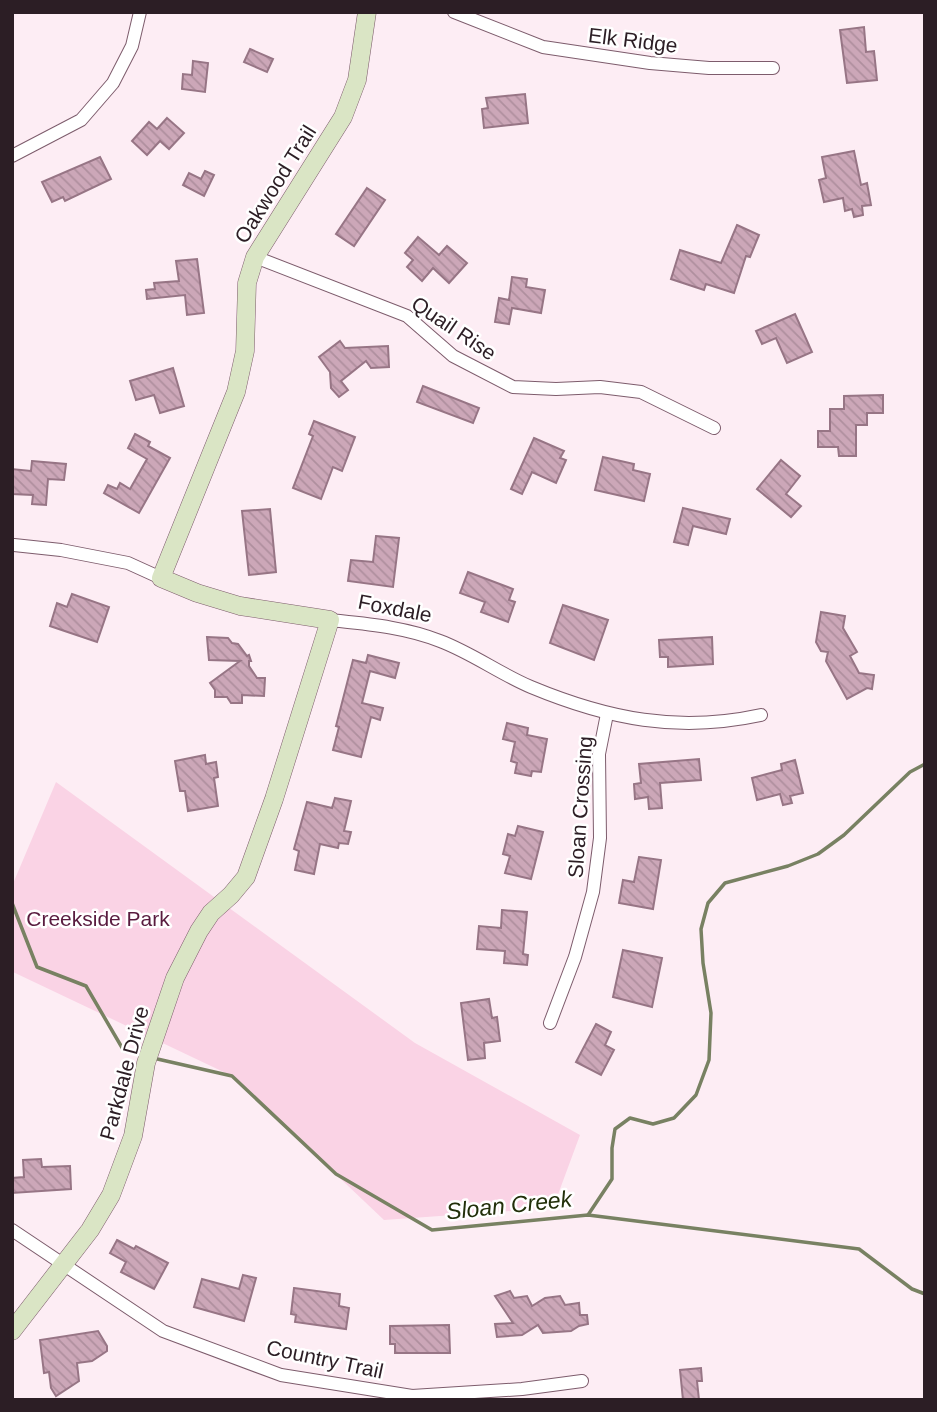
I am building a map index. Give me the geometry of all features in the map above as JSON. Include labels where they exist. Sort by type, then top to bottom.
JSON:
[{"type":"street","points":[[12,156],[80,120],[113,83],[132,46],[140,12]]},
{"type":"street","name":"Oakwood Trail","points":[[161,578],[236,392],[245,351],[247,283],[255,257],[343,117],[356,80],[367,12]]},
{"type":"street","name":"Elk Ridge","points":[[454,12],[543,47],[650,63],[709,68],[773,68]]},
{"type":"street","name":"Quail Rise","points":[[255,257],[407,316],[453,356],[513,387],[556,390],[600,387],[641,393],[714,428]]},
{"type":"street","name":"Foxdale","points":[[14,545],[61,550],[128,563],[197,593],[240,606],[330,620],[384,625],[440,640],[530,686],[607,714],[676,724],[727,723],[761,715]]},
{"type":"street","name":"Parkdale Drive","points":[[12,1331],[90,1230],[111,1195],[133,1136],[146,1063],[175,978],[211,913],[246,877],[330,620]]},
{"type":"street","name":"Sloan Crossing","points":[[550,1023],[575,957],[593,892],[600,838],[599,754],[607,714]]},
{"type":"street","name":"Country Trail","points":[[12,1230],[163,1331],[281,1374],[412,1396],[522,1389],[582,1381]]},
{"type":"green space","name":"Creekside Park","points":[[56,782],[415,1043],[580,1135],[553,1208],[384,1220],[232,1076],[13,972],[12,886]]},
{"type":"building","points":[[864,27],[866,52],[874,51],[877,80],[847,83],[840,30]]},
{"type":"building","points":[[250,49],[273,59],[267,72],[244,62]]},
{"type":"building","points":[[193,61],[208,63],[205,92],[182,89],[183,74],[192,75]]},
{"type":"building","points":[[525,94],[528,123],[484,128],[482,109],[488,108],[486,98]]},
{"type":"building","points":[[167,118],[184,133],[169,149],[160,141],[147,155],[132,141],[149,122],[157,129]]},
{"type":"building","points":[[854,151],[861,185],[867,183],[871,205],[862,206],[863,215],[854,217],[852,209],[845,211],[843,198],[824,202],[819,180],[826,178],[822,157]]},
{"type":"building","points":[[100,157],[111,179],[65,201],[63,197],[52,202],[42,182]]},
{"type":"building","points":[[205,171],[214,175],[204,196],[183,185],[189,173],[201,179]]},
{"type":"building","points":[[367,188],[385,200],[354,246],[336,234]]},
{"type":"building","points":[[737,225],[759,235],[750,257],[746,256],[734,293],[706,284],[704,290],[671,279],[680,250],[721,263]]},
{"type":"building","points":[[418,237],[439,255],[447,246],[467,263],[449,283],[433,268],[422,281],[407,267],[413,260],[405,253]]},
{"type":"building","points":[[197,259],[204,313],[187,315],[185,295],[147,299],[146,290],[155,289],[154,283],[179,281],[176,261]]},
{"type":"building","points":[[512,277],[527,279],[526,287],[545,290],[541,313],[512,308],[509,324],[495,322],[499,298],[509,300]]},
{"type":"building","points":[[795,314],[812,352],[787,363],[776,338],[762,344],[756,331]]},
{"type":"building","points":[[340,341],[345,348],[388,346],[389,367],[371,368],[366,361],[341,381],[348,390],[339,397],[331,388],[330,372],[319,357]]},
{"type":"building","points":[[173,368],[184,406],[160,413],[154,395],[136,400],[130,381]]},
{"type":"building","points":[[423,386],[479,408],[473,423],[417,402]]},
{"type":"building","points":[[883,395],[883,413],[867,413],[867,425],[856,425],[856,456],[839,456],[838,447],[818,447],[818,431],[830,431],[830,409],[844,409],[844,396]]},
{"type":"building","points":[[314,421],[355,437],[342,471],[333,467],[321,499],[293,488],[313,436],[309,434]]},
{"type":"building","points":[[135,434],[150,442],[148,446],[170,458],[139,513],[104,493],[108,485],[117,489],[120,483],[130,489],[147,459],[128,448]]},
{"type":"building","points":[[534,438],[564,451],[560,458],[566,460],[556,483],[532,472],[522,494],[511,489]]},
{"type":"building","points":[[603,457],[634,464],[633,470],[650,474],[644,501],[595,490]]},
{"type":"building","points":[[781,460],[800,476],[786,494],[801,506],[791,517],[757,489]]},
{"type":"building","points":[[32,461],[66,464],[64,480],[48,479],[46,505],[32,504],[33,495],[12,494],[12,469],[31,471]]},
{"type":"building","points":[[683,508],[730,519],[726,534],[693,526],[688,545],[674,542]]},
{"type":"building","points":[[270,509],[276,572],[249,575],[242,511]]},
{"type":"building","points":[[376,536],[399,538],[393,587],[348,581],[351,560],[373,562]]},
{"type":"building","points":[[468,572],[513,589],[509,600],[515,602],[508,622],[481,612],[485,602],[460,593]]},
{"type":"building","points":[[72,594],[109,607],[97,642],[50,626],[57,603],[67,607]]},
{"type":"building","points":[[563,605],[608,620],[594,660],[550,643]]},
{"type":"building","points":[[821,612],[845,616],[843,628],[857,652],[850,656],[859,673],[874,675],[872,689],[867,688],[847,699],[826,661],[828,652],[821,651],[816,642]]},
{"type":"building","points":[[207,637],[228,638],[249,655],[249,666],[257,678],[265,678],[264,696],[242,695],[242,703],[231,703],[227,697],[215,697],[215,690],[210,683],[240,661],[209,660]]},
{"type":"building","points":[[712,637],[713,664],[668,667],[668,657],[660,657],[659,640]]},
{"type":"building","points":[[368,655],[399,663],[395,678],[370,671],[362,703],[383,708],[380,720],[371,717],[361,757],[333,750],[339,727],[336,726],[353,660],[366,663]]},
{"type":"building","points":[[507,723],[528,728],[527,735],[547,739],[541,772],[532,771],[531,776],[515,773],[517,763],[511,761],[515,742],[503,739]]},
{"type":"building","points":[[205,755],[206,764],[216,762],[218,777],[214,778],[218,806],[188,811],[185,791],[180,791],[175,761]]},
{"type":"building","points":[[699,759],[701,780],[660,783],[662,808],[649,809],[648,797],[635,799],[634,784],[641,783],[639,764]]},
{"type":"building","points":[[795,760],[803,793],[790,796],[792,803],[783,805],[780,794],[757,800],[752,778],[782,770],[781,764]]},
{"type":"building","points":[[335,798],[351,801],[344,831],[351,832],[348,844],[339,843],[338,848],[320,844],[314,874],[295,870],[299,851],[294,849],[307,802],[332,808]]},
{"type":"building","points":[[518,826],[543,832],[531,879],[505,873],[510,856],[503,854],[508,834],[515,836]]},
{"type":"building","points":[[639,857],[661,860],[653,909],[619,903],[623,880],[634,882]]},
{"type":"building","points":[[502,910],[527,912],[523,954],[528,955],[527,965],[504,963],[505,951],[477,949],[479,926],[501,928]]},
{"type":"building","points":[[623,950],[662,958],[652,1007],[613,997]]},
{"type":"building","points":[[489,999],[492,1018],[497,1017],[500,1041],[484,1043],[485,1058],[468,1060],[461,1003]]},
{"type":"building","points":[[596,1024],[611,1032],[605,1045],[614,1050],[601,1075],[576,1062]]},
{"type":"building","points":[[41,1159],[42,1167],[70,1166],[71,1189],[12,1193],[12,1178],[24,1177],[23,1160]]},
{"type":"building","points":[[117,1240],[134,1249],[136,1246],[168,1263],[154,1289],[121,1272],[126,1262],[110,1253]]},
{"type":"building","points":[[243,1275],[256,1278],[244,1321],[194,1307],[202,1279],[239,1289]]},
{"type":"building","points":[[294,1288],[340,1294],[339,1306],[349,1308],[346,1329],[295,1322],[296,1315],[291,1314]]},
{"type":"building","points":[[510,1291],[514,1298],[527,1296],[532,1306],[545,1298],[560,1296],[565,1305],[579,1303],[580,1315],[587,1315],[588,1324],[571,1331],[543,1333],[538,1325],[522,1335],[497,1337],[495,1324],[513,1323],[495,1296]]},
{"type":"building","points":[[449,1325],[450,1353],[395,1353],[395,1344],[390,1344],[390,1326]]},
{"type":"building","points":[[98,1331],[107,1351],[92,1361],[77,1363],[79,1381],[56,1396],[51,1388],[49,1372],[44,1373],[40,1340]]},
{"type":"building","points":[[701,1368],[702,1381],[697,1381],[699,1400],[683,1400],[680,1370]]},
{"type":"waterway","points":[[588,1215],[612,1179],[615,1129],[630,1118],[653,1124],[674,1118],[696,1095],[709,1060],[711,1013],[701,929],[708,903],[725,883],[788,866],[818,854],[844,835],[910,772],[925,764]]},
{"type":"waterway","name":"Sloan Creek","points":[[12,903],[37,967],[86,986],[124,1051],[143,1055]]},
{"type":"waterway","name":"Sloan Creek","points":[[153,1058],[232,1076],[336,1174],[432,1230],[588,1215],[859,1249],[912,1289],[925,1294]]}]
